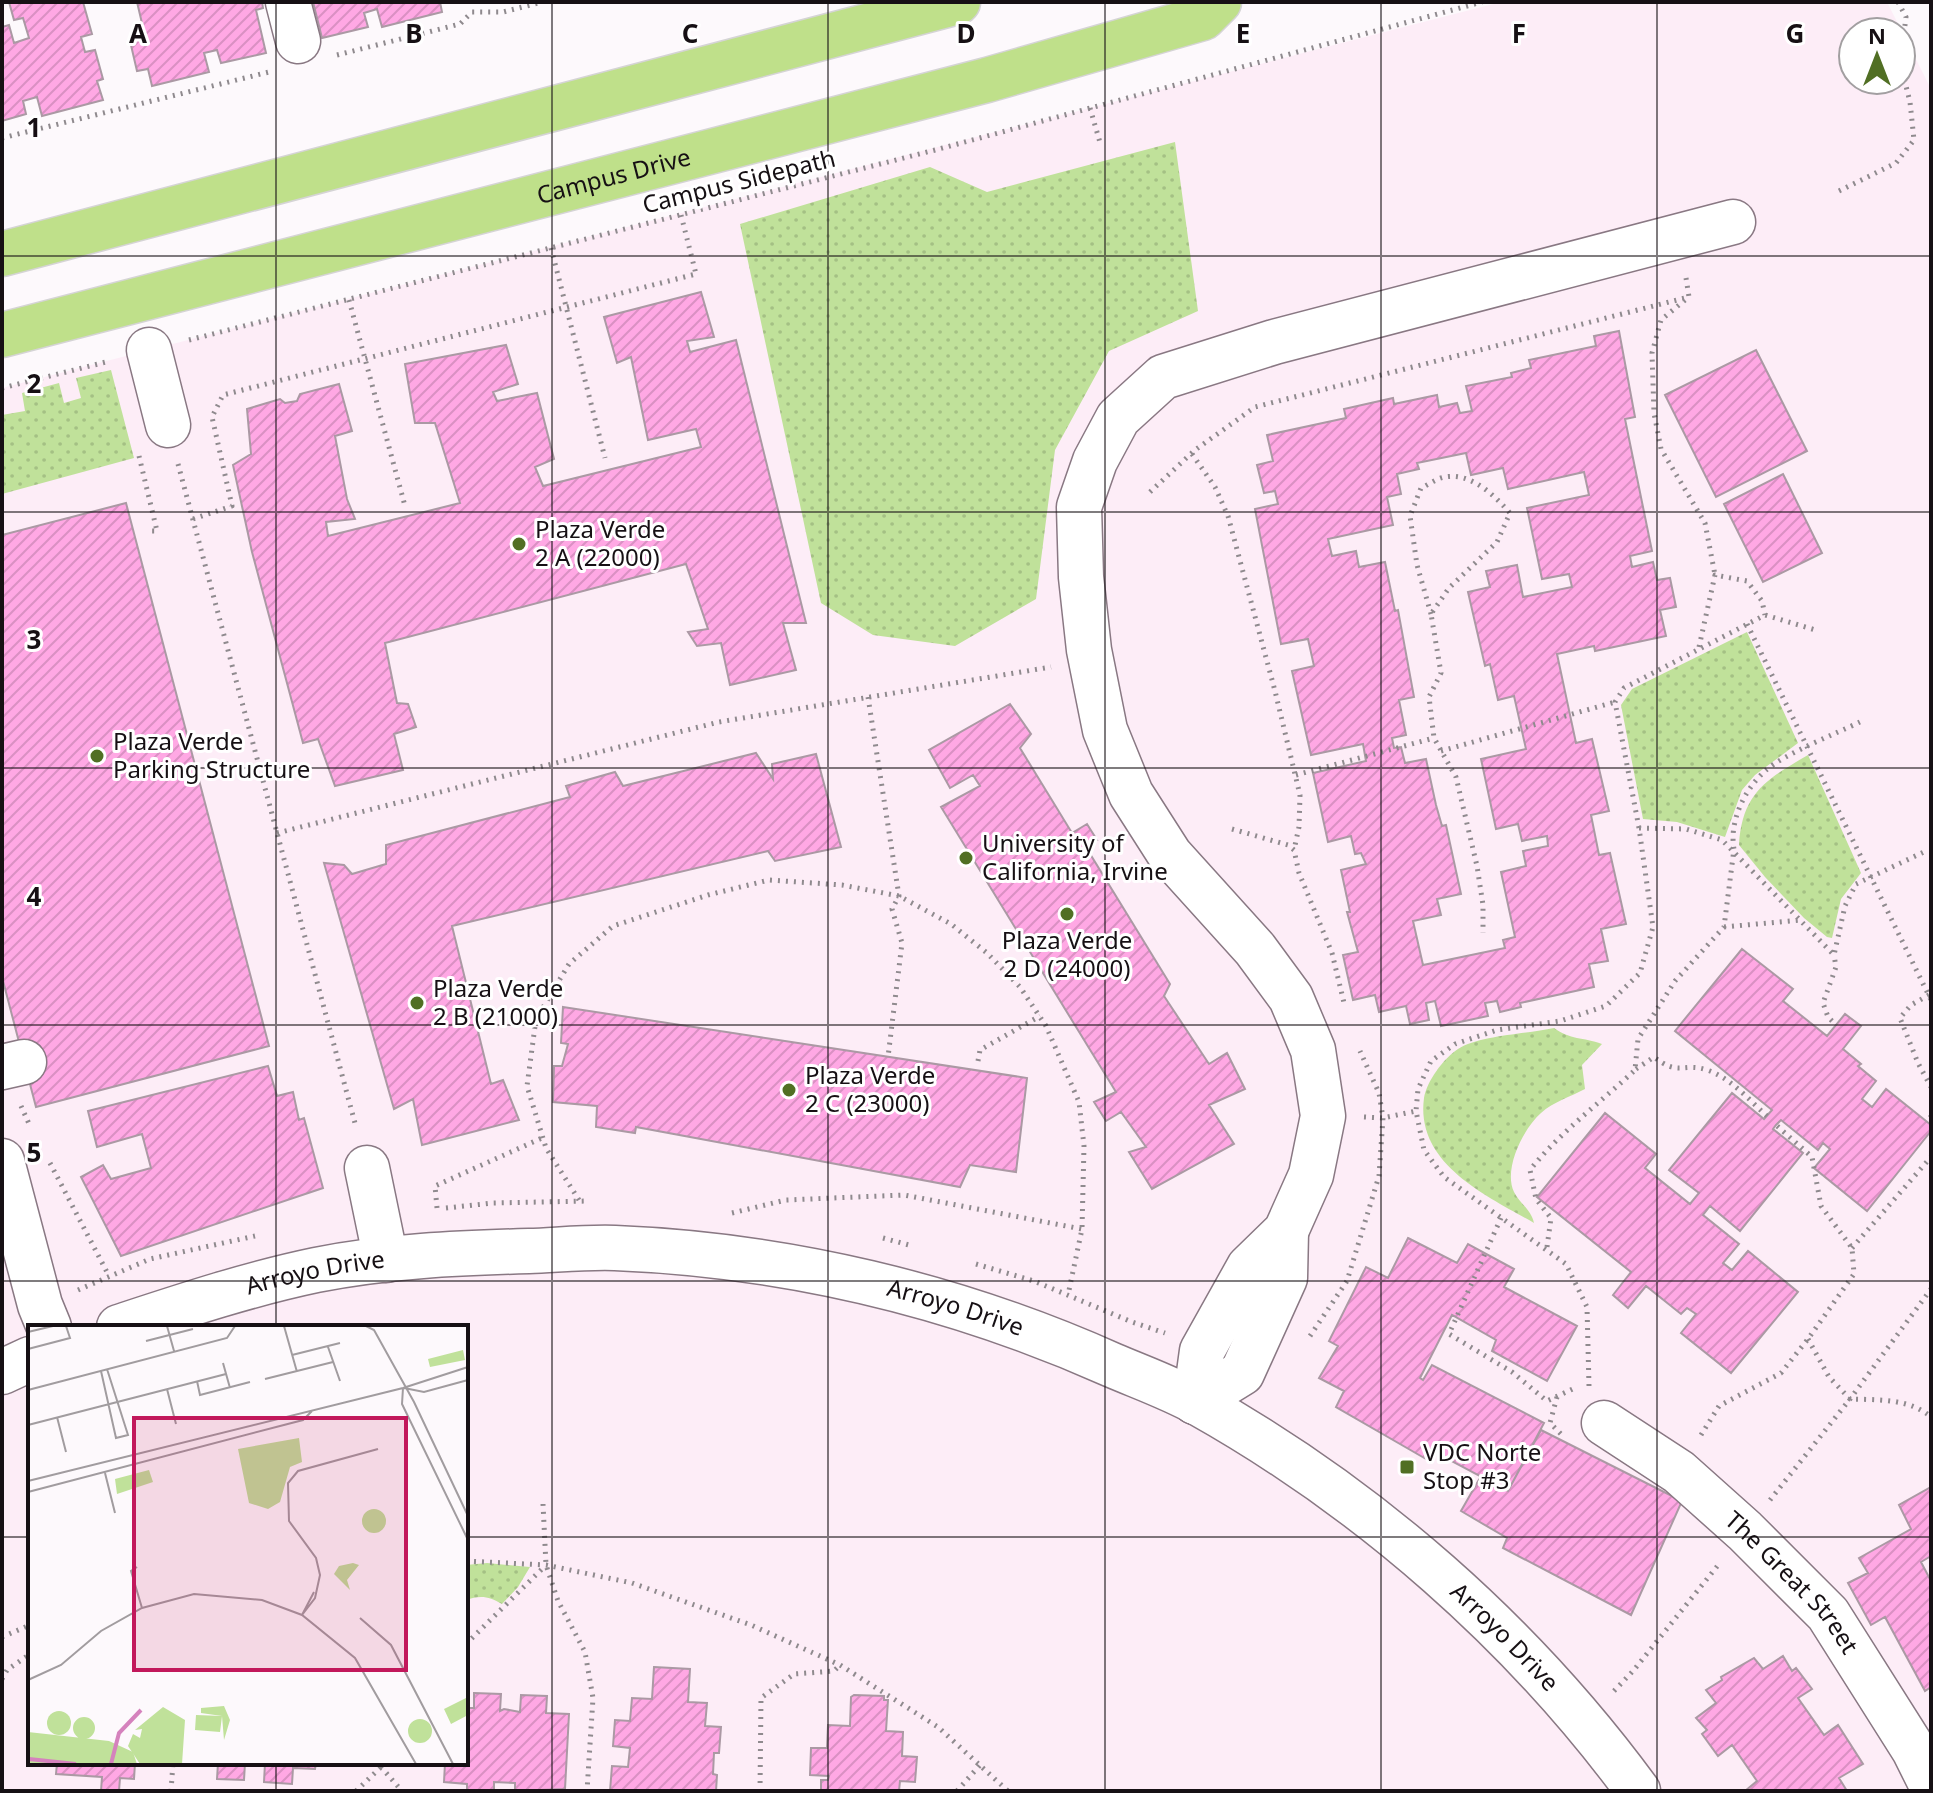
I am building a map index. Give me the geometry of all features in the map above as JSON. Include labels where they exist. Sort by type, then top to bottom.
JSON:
[{"type":"main road","points":[[2,254],[958,2]]},
{"type":"main road","name":"Campus Drive","points":[[2,335],[987,80],[1203,18],[1219,2]]},
{"type":"street","points":[[1195,1402],[1202,1351],[1249,1267],[1286,1231],[1311,1175],[1323,1116],[1313,1050],[1291,998],[1255,949],[1170,855],[1131,794],[1105,730],[1091,660],[1081,577],[1079,507],[1095,461],[1118,418],[1163,377],[1274,342],[1733,222]]},
{"type":"street","points":[[149,350],[168,425]]},
{"type":"street","points":[[20,1150],[40,1305],[48,1325]]},
{"type":"street","points":[[367,1168],[386,1260]]},
{"type":"street","name":"Arroyo Drive","points":[[125,1325],[196,1301],[317,1270],[428,1254],[612,1248],[759,1260],[910,1292],[1044,1335],[1195,1402],[1314,1476],[1414,1554],[1490,1622],[1570,1705],[1638,1791]]},
{"type":"street","points":[[2,1372],[28,1360]]},
{"type":"street","name":"The Great Street","points":[[1604,1423],[1679,1472],[1745,1531],[1828,1614],[1914,1750],[1931,1784]]},
{"type":"path","points":[[474,2],[477,12]]},
{"type":"path","name":"Campus Sidepath","points":[[2,388],[681,215],[1482,2]]},
{"type":"path","points":[[1839,191],[1896,163],[1914,140],[1908,96]]},
{"type":"path","points":[[1090,108],[1101,146]]},
{"type":"path","points":[[193,519],[232,506],[212,417],[223,395],[696,274],[681,215]]},
{"type":"path","points":[[551,248],[605,458]]},
{"type":"path","points":[[1150,492],[1192,454],[1255,407],[1689,297],[1661,320],[1652,353],[1654,413],[1661,449],[1705,523],[1715,575],[1699,648]]},
{"type":"path","points":[[349,300],[405,506]]},
{"type":"path","points":[[168,425],[367,1168]]},
{"type":"path","points":[[1192,454],[1215,487],[1228,516],[1300,795],[1299,827],[1294,850],[1299,873],[1332,953],[1348,1020]]},
{"type":"path","points":[[1431,614],[1449,588],[1497,542],[1510,513],[1492,492],[1467,480],[1446,477],[1421,488],[1410,516],[1417,565],[1431,614],[1441,673],[1429,697],[1434,738],[1456,777],[1477,866],[1483,905],[1483,933]]},
{"type":"path","points":[[1715,575],[1747,581],[1762,601],[1765,615]]},
{"type":"path","points":[[1441,751],[1615,702],[1624,688],[1765,615],[1819,631]]},
{"type":"path","points":[[1747,624],[1930,996],[1911,1005],[1900,1018],[1931,1087]]},
{"type":"path","points":[[277,833],[719,722],[1091,660]]},
{"type":"path","points":[[868,697],[899,896],[892,909],[902,943],[888,1057]]},
{"type":"path","points":[[1604,1423],[1589,1393],[1587,1307],[1566,1264],[1444,1177],[1424,1150],[1416,1111],[1418,1089],[1431,1061],[1455,1044],[1497,1030],[1560,1021],[1606,1006],[1640,973],[1653,927],[1639,828],[1615,702]]},
{"type":"path","points":[[1635,1070],[1638,1039],[1675,981],[1724,927],[1734,849],[1732,837],[1739,806],[1765,771],[1860,722]]},
{"type":"path","points":[[1296,775],[1434,738]]},
{"type":"path","points":[[1639,828],[1686,829],[1722,840],[1834,955]]},
{"type":"path","points":[[1232,829],[1288,845],[1294,850]]},
{"type":"path","points":[[1832,1021],[1823,1003],[1836,967],[1834,955],[1848,896],[1856,884],[1926,851]]},
{"type":"path","points":[[580,1201],[546,1148],[527,1086],[536,1019],[569,964],[613,926],[708,895],[769,880],[826,882],[899,896],[951,924],[987,953],[1020,987],[1040,1016],[1079,1102],[1084,1146],[1082,1229],[1068,1295]]},
{"type":"path","points":[[1724,927],[1801,920]]},
{"type":"path","points":[[978,1061],[980,1050],[1040,1016]]},
{"type":"path","points":[[1304,1344],[1347,1281],[1379,1176],[1383,1118],[1379,1093],[1356,1041]]},
{"type":"path","points":[[1547,1248],[1551,1218],[1536,1199],[1530,1170],[1551,1143],[1654,1057],[1668,1068],[1704,1068],[1723,1077],[1767,1116]]},
{"type":"path","points":[[10,1065],[20,1150]]},
{"type":"path","points":[[1323,1116],[1383,1118],[1416,1111]]},
{"type":"path","points":[[1931,1115],[1931,1121]]},
{"type":"path","points":[[1679,1472],[1719,1406],[1781,1373],[1854,1274],[1852,1248],[1821,1206],[1812,1157],[1776,1125]]},
{"type":"path","points":[[437,1208],[435,1186],[542,1138]]},
{"type":"path","points":[[44,1152],[109,1276]]},
{"type":"path","points":[[1852,1248],[1931,1157]]},
{"type":"path","points":[[732,1213],[786,1200],[904,1195],[1082,1229]]},
{"type":"path","points":[[1501,1218],[1449,1334],[1512,1372],[1547,1401],[1589,1381]]},
{"type":"path","points":[[83,1288],[150,1259],[266,1234]]},
{"type":"path","points":[[1613,1692],[1850,1399],[1931,1289]]},
{"type":"path","points":[[1808,1339],[1829,1377],[1850,1399],[1894,1401],[1922,1409],[1931,1417]]},
{"type":"path","points":[[543,1504],[546,1565],[558,1601],[585,1652],[593,1698],[587,1791]]},
{"type":"path","points":[[468,1561],[546,1565],[632,1583],[751,1625],[840,1665],[938,1727],[1008,1791]]},
{"type":"path","points":[[468,1642],[546,1565]]},
{"type":"path","points":[[2,1637],[28,1626]]},
{"type":"path","points":[[2,1679],[7,1670],[28,1655]]},
{"type":"path","points":[[760,1791],[761,1698],[794,1674],[834,1671],[840,1665]]},
{"type":"path","points":[[171,1791],[173,1765]]},
{"type":"path","points":[[356,1791],[381,1765],[402,1791]]},
{"type":"path","points":[[957,1791],[980,1765]]},
{"type":"shaded area","name":"University of California, Irvine","points":[[1501,2],[1887,2],[1894,16],[1837,16],[1837,96],[1917,96],[1917,61],[1931,89],[1931,1791],[2,1791],[2,388]]},
{"type":"green space","points":[[1175,142],[1198,311],[1109,351],[1055,450],[1036,599],[955,646],[873,635],[821,603],[740,224],[930,167],[987,192]]},
{"type":"green space","points":[[111,370],[134,458],[2,494],[2,415],[25,411],[22,393],[59,383],[64,403],[81,398],[76,378]]},
{"type":"green space","points":[[1747,632],[1798,743],[1755,775],[1742,790],[1725,837],[1677,822],[1643,819],[1621,705],[1632,689]]},
{"type":"green space","points":[[1808,755],[1861,873],[1841,899],[1832,938],[1804,918],[1739,845],[1745,812],[1751,800],[1769,780]]},
{"type":"green space","points":[[1554,1028],[1602,1044],[1582,1065],[1585,1089],[1541,1113],[1517,1150],[1511,1183],[1534,1223],[1476,1189],[1442,1159],[1431,1142],[1424,1121],[1424,1098],[1436,1071],[1447,1058],[1467,1044]]},
{"type":"green space","points":[[487,1563],[530,1567],[518,1587],[502,1604],[484,1597],[468,1599],[468,1565]]},
{"type":"building","points":[[9,2],[83,2],[92,34],[81,37],[85,52],[95,50],[103,79],[97,81],[103,100],[42,116],[37,97],[23,101],[26,114],[2,121],[2,27],[9,25],[14,43],[29,38],[23,18],[14,20]]},
{"type":"building","points":[[137,2],[262,2],[263,8],[256,10],[266,53],[221,63],[217,50],[204,53],[209,72],[152,86],[148,69],[137,71],[130,41],[145,36]]},
{"type":"building","points":[[313,2],[440,2],[442,12],[382,27],[377,9],[364,13],[368,27],[322,38]]},
{"type":"building","name":"Plaza Verde 2 A (22000)","points":[[701,292],[714,337],[687,341],[690,352],[736,340],[806,623],[783,623],[796,670],[730,685],[721,643],[697,646],[688,632],[708,629],[686,564],[385,643],[397,703],[408,704],[416,727],[394,734],[403,770],[335,786],[318,739],[303,743],[252,552],[233,465],[251,454],[247,409],[280,399],[285,403],[297,401],[300,394],[339,384],[352,431],[335,436],[347,499],[355,519],[326,522],[328,536],[460,503],[435,423],[415,423],[405,364],[506,345],[518,384],[493,392],[497,401],[537,393],[554,459],[535,467],[543,486],[701,447],[696,429],[648,440],[631,357],[617,363],[604,317]]},
{"type":"building","points":[[1619,331],[1635,417],[1625,419],[1652,551],[1630,556],[1632,567],[1653,562],[1657,580],[1670,578],[1676,607],[1660,610],[1666,636],[1595,651],[1594,646],[1557,654],[1576,743],[1592,739],[1609,811],[1591,815],[1599,855],[1610,853],[1626,924],[1601,929],[1608,961],[1589,964],[1594,987],[1520,1003],[1521,1007],[1500,1012],[1497,1001],[1485,1003],[1488,1016],[1441,1026],[1435,1001],[1426,1003],[1429,1020],[1410,1024],[1406,1006],[1379,1012],[1375,995],[1353,1000],[1343,955],[1358,952],[1347,912],[1350,912],[1341,870],[1366,864],[1361,853],[1355,854],[1351,836],[1328,842],[1313,773],[1366,761],[1363,744],[1311,755],[1292,671],[1314,666],[1308,639],[1281,644],[1255,509],[1278,504],[1275,491],[1264,493],[1257,465],[1273,461],[1267,435],[1346,418],[1344,409],[1393,398],[1394,404],[1437,395],[1439,407],[1457,403],[1460,413],[1472,411],[1466,386],[1512,377],[1511,373],[1531,368],[1529,360],[1596,346],[1594,336]],"holes":[[[1466,453],[1471,475],[1503,468],[1508,489],[1584,472],[1589,495],[1527,508],[1542,579],[1569,574],[1572,587],[1523,597],[1517,565],[1486,571],[1490,587],[1468,592],[1485,666],[1490,664],[1498,700],[1514,696],[1526,749],[1481,759],[1496,829],[1518,824],[1522,841],[1547,836],[1548,846],[1523,851],[1526,866],[1501,872],[1515,937],[1503,940],[1505,948],[1423,965],[1413,921],[1441,915],[1437,899],[1461,894],[1446,825],[1442,826],[1426,759],[1405,763],[1401,747],[1394,748],[1392,738],[1406,735],[1399,700],[1414,697],[1398,610],[1395,611],[1385,562],[1359,567],[1356,551],[1332,556],[1328,539],[1393,525],[1387,497],[1401,494],[1397,474],[1419,469],[1417,463]]]},
{"type":"building","points":[[1756,350],[1807,451],[1716,497],[1665,395]]},
{"type":"building","points":[[1783,474],[1822,553],[1763,582],[1724,504]]},
{"type":"building","name":"Plaza Verde Parking Structure","points":[[126,503],[269,1046],[36,1107],[2,977],[2,535]]},
{"type":"building","name":"Plaza Verde 2 D (24000)","points":[[1010,704],[1031,734],[1020,748],[1072,833],[1087,824],[1097,840],[1084,844],[1170,984],[1164,996],[1209,1064],[1227,1053],[1245,1089],[1209,1105],[1234,1144],[1152,1189],[1129,1152],[1146,1147],[1121,1112],[1106,1121],[1094,1102],[1116,1092],[941,807],[980,786],[973,775],[950,788],[929,750]]},
{"type":"building","name":"Plaza Verde 2 B (21000)","points":[[756,753],[773,779],[772,764],[816,754],[841,847],[775,861],[768,851],[452,926],[491,1084],[503,1080],[519,1120],[422,1145],[413,1099],[394,1109],[324,863],[344,865],[352,874],[386,864],[386,845],[570,797],[566,786],[615,772],[623,786]]},
{"type":"building","points":[[1742,949],[1793,989],[1783,1001],[1827,1036],[1845,1014],[1861,1026],[1843,1049],[1876,1081],[1862,1099],[1872,1107],[1886,1089],[1931,1125],[1931,1131],[1867,1211],[1814,1168],[1830,1149],[1823,1143],[1818,1150],[1781,1120],[1776,1125],[1773,1129],[1803,1153],[1740,1231],[1710,1206],[1703,1215],[1739,1244],[1723,1263],[1732,1270],[1748,1251],[1798,1292],[1731,1373],[1681,1333],[1696,1314],[1687,1308],[1681,1314],[1646,1286],[1628,1308],[1613,1295],[1631,1272],[1537,1197],[1605,1113],[1656,1154],[1645,1168],[1690,1204],[1699,1193],[1669,1170],[1732,1093],[1764,1119],[1772,1110],[1675,1031]]},
{"type":"building","name":"Plaza Verde 2 C (23000)","points":[[563,1007],[1027,1078],[1016,1172],[970,1165],[960,1187],[636,1127],[635,1133],[596,1127],[597,1106],[553,1102],[554,1066],[562,1066],[568,1044],[561,1043]]},
{"type":"building","points":[[268,1066],[277,1096],[293,1092],[299,1120],[304,1118],[323,1188],[121,1256],[81,1177],[103,1165],[111,1179],[151,1168],[142,1134],[97,1147],[88,1111]]},
{"type":"building","points":[[1408,1238],[1457,1263],[1468,1244],[1514,1269],[1504,1287],[1577,1326],[1547,1381],[1492,1351],[1496,1340],[1452,1315],[1420,1378],[1423,1380],[1432,1365],[1544,1423],[1508,1491],[1431,1450],[1426,1459],[1336,1407],[1344,1391],[1319,1378],[1338,1346],[1329,1341],[1366,1267],[1388,1278]]},
{"type":"building","points":[[1541,1430],[1682,1501],[1631,1615],[1503,1548],[1507,1538],[1461,1511],[1481,1476],[1508,1491]]},
{"type":"building","points":[[1931,1487],[1931,1556],[1921,1562],[1931,1581],[1931,1687],[1925,1691],[1885,1617],[1871,1625],[1848,1583],[1868,1573],[1859,1558],[1911,1529],[1899,1505]]},
{"type":"building","points":[[1783,1656],[1792,1671],[1796,1668],[1812,1689],[1798,1698],[1824,1735],[1838,1725],[1863,1764],[1839,1778],[1847,1791],[1745,1791],[1757,1781],[1732,1745],[1718,1756],[1702,1734],[1707,1730],[1696,1718],[1716,1703],[1706,1690],[1722,1680],[1721,1677],[1754,1658],[1763,1669]]},
{"type":"building","points":[[654,1667],[690,1669],[688,1702],[707,1703],[705,1726],[721,1727],[719,1753],[714,1753],[716,1791],[610,1791],[612,1766],[628,1767],[630,1748],[613,1746],[615,1720],[630,1721],[632,1698],[652,1699]]},
{"type":"building","points":[[474,1693],[501,1694],[500,1711],[520,1712],[521,1695],[547,1696],[546,1713],[569,1714],[565,1789],[515,1791],[515,1783],[494,1782],[494,1791],[467,1791],[467,1784],[444,1782],[445,1765],[468,1765],[468,1708],[474,1708]]},
{"type":"building","points":[[884,1696],[884,1700],[888,1700],[886,1731],[903,1732],[902,1756],[917,1757],[915,1782],[900,1781],[899,1791],[821,1791],[821,1780],[828,1780],[829,1776],[810,1775],[811,1748],[827,1748],[828,1725],[850,1726],[851,1697]]},
{"type":"building","points":[[57,1765],[135,1765],[134,1779],[120,1778],[119,1791],[101,1791],[102,1777],[56,1774]]},
{"type":"building","points":[[218,1765],[245,1765],[244,1780],[217,1779]]},
{"type":"building","points":[[265,1765],[316,1765],[315,1769],[293,1768],[292,1784],[264,1782]]},
{"type":"place","name":"Plaza Verde 2 A (22000)","points":[[519,544]]},
{"type":"place","name":"Plaza Verde Parking Structure","points":[[97,756]]},
{"type":"place","name":"University of California, Irvine","points":[[966,858]]},
{"type":"place","name":"Plaza Verde 2 D (24000)","points":[[1067,914]]},
{"type":"place","name":"Plaza Verde 2 B (21000)","points":[[417,1003]]},
{"type":"place","name":"Plaza Verde 2 C (23000)","points":[[789,1090]]},
{"type":"place","name":"VDC Norte Stop #3","points":[[1407,1467]]}]
